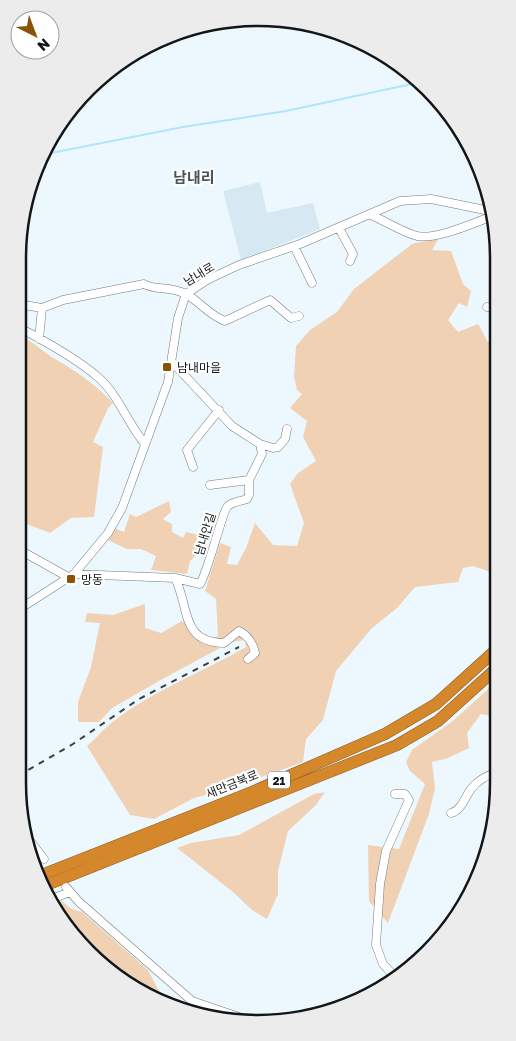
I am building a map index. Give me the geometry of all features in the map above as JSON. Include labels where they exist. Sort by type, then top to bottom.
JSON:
[{"type":"highway","name":"새만금북로","points":[[45,873],[252,792],[384,734],[436,704],[490,655]]},
{"type":"highway","name":"새만금북로","points":[[49,884],[397,745],[438,721],[490,675]]},
{"type":"street","name":"남내로","points":[[26,605],[71,575],[108,533],[117,516],[168,382],[178,318],[186,294],[212,277],[339,228],[400,201],[431,199],[484,210]]},
{"type":"street","points":[[371,214],[416,236],[436,235],[486,218]]},
{"type":"street","points":[[339,228],[352,254],[350,261]]},
{"type":"street","points":[[294,246],[312,283]]},
{"type":"street","points":[[26,305],[42,308],[71,298],[144,284],[149,287],[170,287],[186,294],[216,317],[225,321],[270,300],[291,318],[299,316]]},
{"type":"street","points":[[39,339],[42,308]]},
{"type":"street","points":[[26,332],[100,378],[145,444]]},
{"type":"street","points":[[172,362],[232,426],[260,444],[273,448],[278,447],[285,439],[287,429]]},
{"type":"street","points":[[193,467],[187,450],[219,410]]},
{"type":"street","name":"남내안길","points":[[71,575],[174,578],[200,584],[217,540],[224,510],[228,506],[247,499],[249,495],[249,480],[262,454],[260,444]]},
{"type":"street","points":[[210,485],[249,480]]},
{"type":"street","points":[[26,553],[71,575]]},
{"type":"street","points":[[174,578],[180,588],[191,626],[199,638],[209,643],[224,643],[239,631],[246,634],[254,645],[255,653],[248,659]]},
{"type":"street","points":[[451,813],[459,808],[472,788],[482,778],[490,775]]},
{"type":"street","points":[[392,973],[383,964],[376,945],[383,864],[386,851],[409,800],[405,794],[395,794]]},
{"type":"street","points":[[37,851],[44,860]]},
{"type":"street","points":[[56,896],[68,889],[192,1000],[228,1013]]},
{"type":"shaded area","points":[[260,182],[267,213],[313,203],[320,229],[241,260],[223,191]]},
{"type":"shaded area","points":[[439,238],[432,250],[451,251],[463,284],[471,291],[467,307],[459,303],[448,320],[458,332],[478,324],[490,343],[490,572],[473,566],[463,568],[458,582],[415,587],[397,608],[371,629],[336,671],[323,720],[306,739],[303,762],[228,789],[194,798],[154,819],[130,815],[87,746],[109,725],[141,703],[246,647],[245,640],[231,642],[159,681],[112,708],[99,722],[78,722],[78,702],[91,667],[100,623],[85,622],[87,613],[113,615],[145,604],[145,628],[161,633],[182,621],[210,639],[218,636],[216,599],[205,591],[220,543],[231,547],[227,564],[237,565],[246,548],[255,523],[273,545],[297,546],[304,523],[290,484],[298,473],[316,461],[303,437],[307,421],[290,408],[302,394],[297,390],[294,376],[296,346],[310,330],[337,312],[354,289],[412,244]]},
{"type":"shaded area","points":[[26,339],[87,380],[113,403],[108,408],[93,442],[103,447],[94,517],[71,518],[50,533],[26,524]]},
{"type":"shaded area","points":[[169,501],[171,512],[163,519],[172,524],[172,532],[183,538],[186,532],[204,536],[206,546],[190,561],[187,574],[151,570],[156,556],[141,549],[127,549],[108,540],[114,528],[124,532],[130,514],[136,517]]},
{"type":"shaded area","points":[[490,687],[490,716],[481,714],[467,733],[469,748],[448,758],[432,762],[435,788],[429,814],[388,923],[369,901],[368,845],[399,849],[425,784],[410,771],[406,762],[412,750],[454,720]]},
{"type":"shaded area","points":[[325,792],[316,805],[288,831],[278,871],[278,894],[267,919],[252,910],[233,892],[177,848],[191,843],[239,835],[314,794]]},
{"type":"shaded area","points":[[62,901],[70,908],[82,912],[148,970],[158,992],[129,976],[105,957],[84,936],[59,902]]},
{"type":"waterway","points":[[51,153],[183,127],[286,111],[411,84]]},
{"type":"railway","points":[[26,771],[73,744],[139,699],[239,647]]},
{"type":"place","name":"남내마을","points":[[167,367]]},
{"type":"place","name":"망동","points":[[71,579]]},
{"type":"district","name":"남내리","points":[[194,177]]}]
